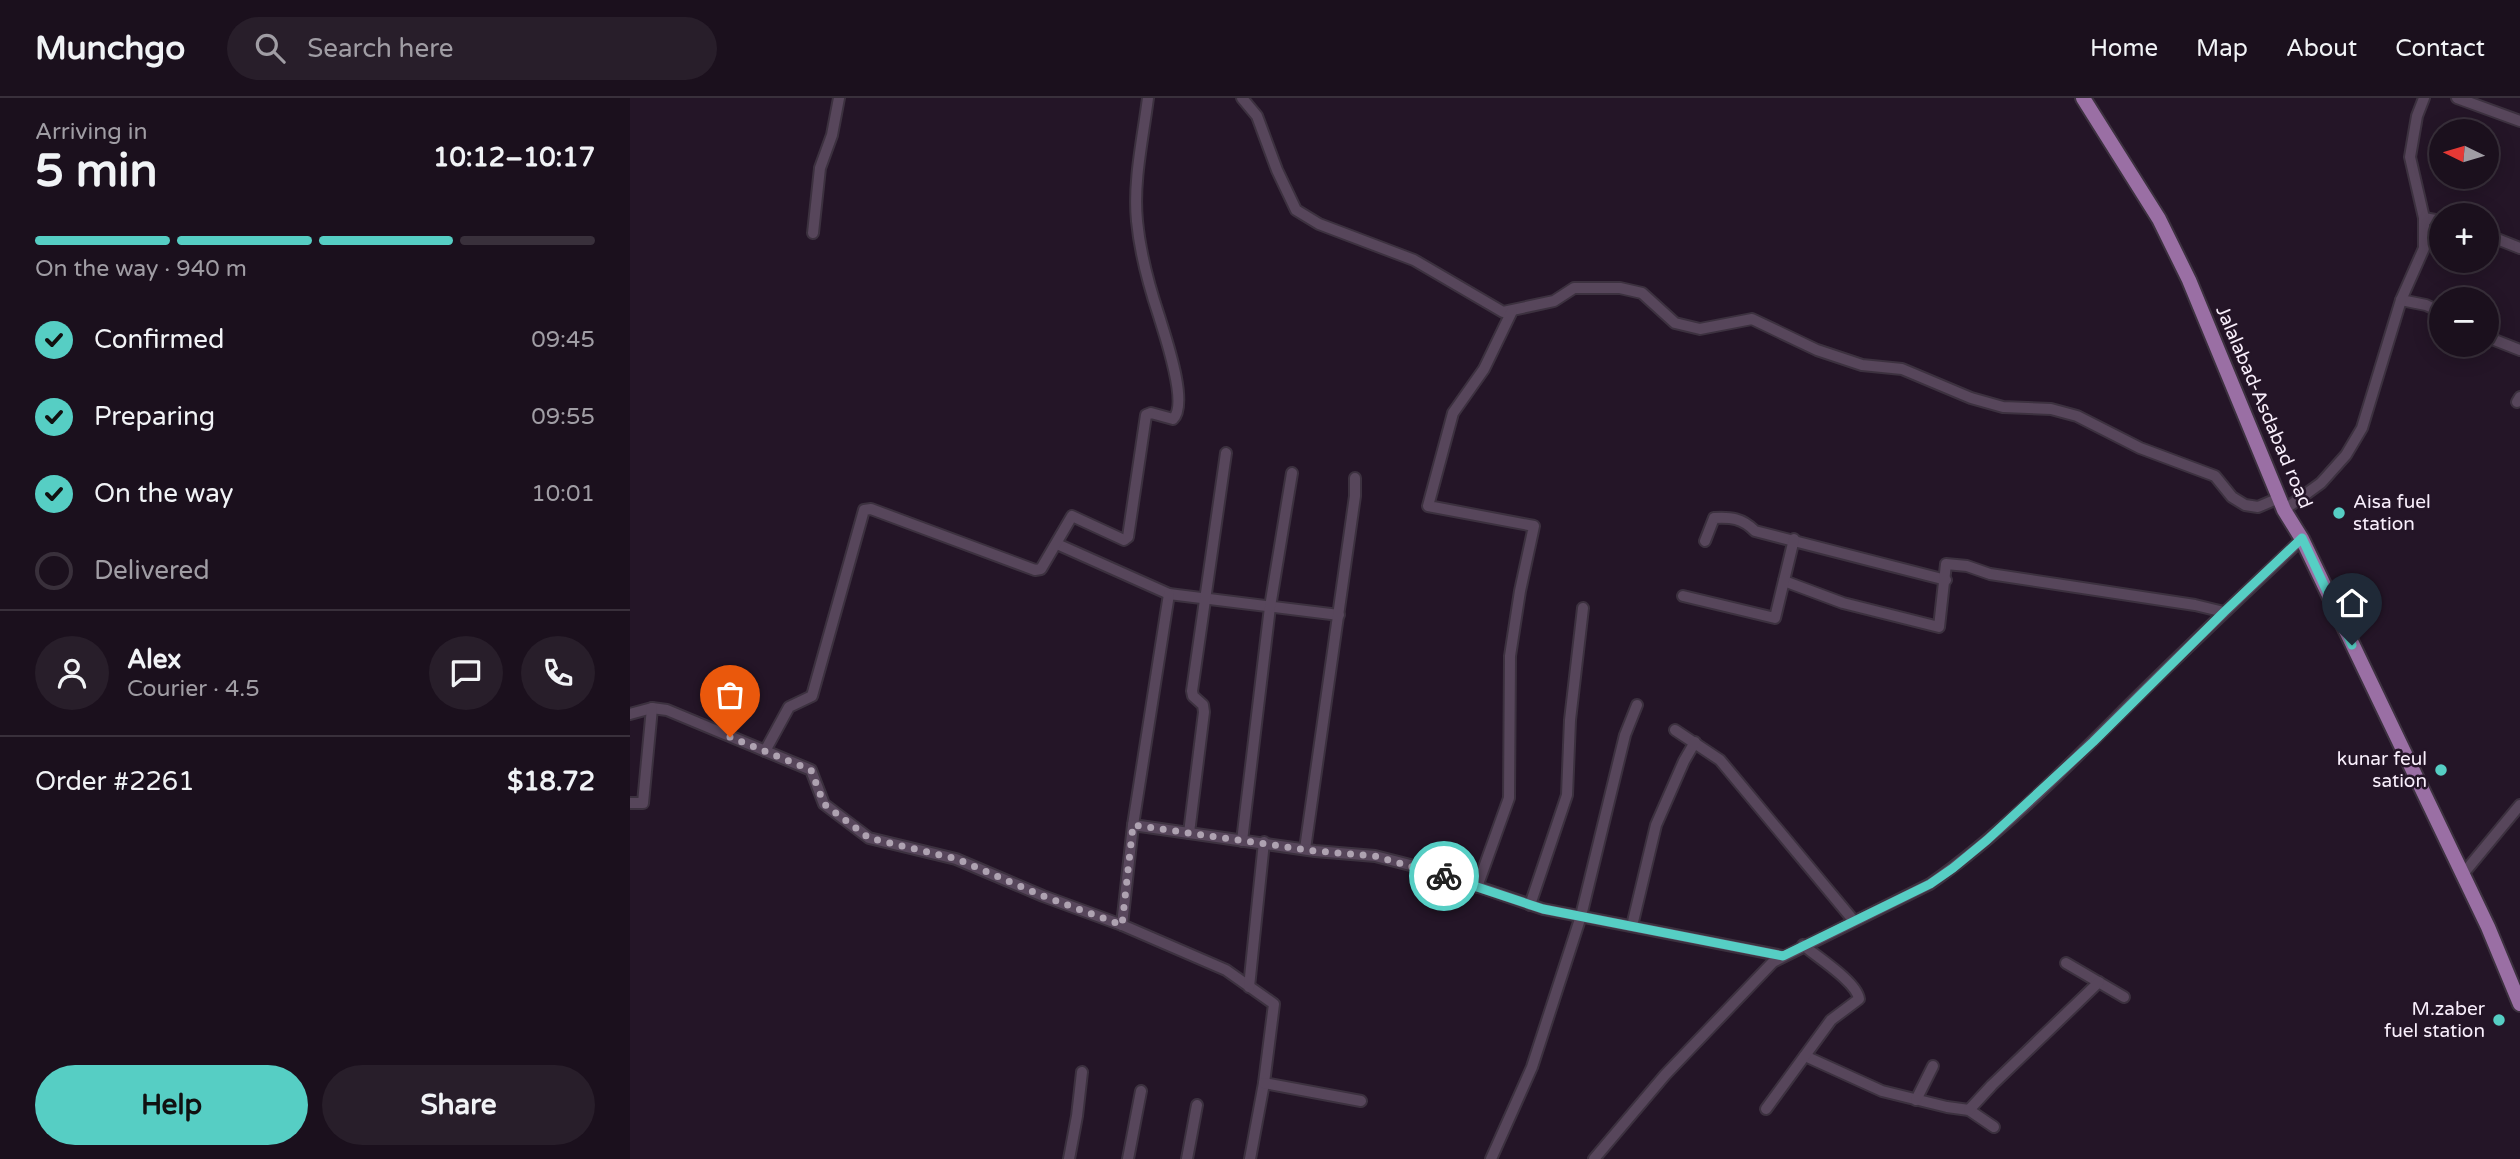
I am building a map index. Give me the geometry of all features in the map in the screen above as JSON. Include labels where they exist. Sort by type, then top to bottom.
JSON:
[{"type":"main road","name":"Jalalabad-Asdabad road","points":[[2083,98],[2159,219],[2189,279],[2281,504],[2302,538],[2463,874],[2520,1004]]},
{"type":"street","points":[[813,233],[820,167],[832,135],[839,98]]},
{"type":"street","points":[[765,751],[789,707],[812,696],[864,510],[871,509],[1035,570],[1041,569],[1072,516],[1124,540],[1128,537],[1146,415],[1151,412],[1173,419],[1178,412],[1175,368],[1152,295],[1137,221],[1137,183],[1148,98]]},
{"type":"street","points":[[1241,98],[1257,116],[1277,170],[1296,210],[1319,224],[1414,260],[1503,312],[1554,301],[1574,288],[1620,288],[1642,293],[1675,323],[1687,326],[1700,329],[1752,319],[1817,350],[1862,365],[1902,369],[1971,398],[2003,407],[2051,409],[2077,416],[2140,448],[2215,476],[2232,497],[2245,505],[2258,507],[2281,504],[2321,483],[2346,455],[2358,436],[2401,300],[2424,248],[2424,218],[2410,158],[2417,116],[2424,98]]},
{"type":"street","points":[[2457,98],[2520,121]]},
{"type":"street","points":[[2424,218],[2429,219]]},
{"type":"street","points":[[2499,239],[2520,248]]},
{"type":"street","points":[[2401,300],[2429,306]]},
{"type":"street","points":[[1477,887],[1509,798],[1510,656],[1534,526],[1428,506],[1452,413],[1484,369],[1512,311]]},
{"type":"street","points":[[2499,342],[2520,350]]},
{"type":"street","points":[[1189,833],[1204,712],[1202,703],[1193,696],[1192,691],[1226,453]]},
{"type":"street","points":[[1242,841],[1270,607],[1292,473]]},
{"type":"street","points":[[1306,849],[1355,496],[1355,478]]},
{"type":"street","points":[[1705,541],[1714,518],[1730,517],[1745,521],[1755,530],[1946,580]]},
{"type":"street","points":[[1594,1159],[1665,1075],[1773,962],[1930,884],[1987,840],[2093,742],[2302,538]]},
{"type":"street","points":[[1683,596],[1775,618],[1794,539]]},
{"type":"street","points":[[1057,544],[1169,594],[1339,615]]},
{"type":"street","points":[[1784,582],[1843,603],[1939,628],[1946,564],[1968,566],[1990,574],[2195,605],[2224,612]]},
{"type":"street","points":[[1122,925],[1133,825],[1169,594]]},
{"type":"street","points":[[1530,905],[1567,795],[1570,720],[1583,608]]},
{"type":"street","points":[[1491,1159],[1532,1067],[1581,916],[1625,735],[1637,705]]},
{"type":"street","points":[[630,803],[643,803],[652,708]]},
{"type":"street","points":[[630,714],[652,708],[687,716],[713,730],[811,770],[824,804],[869,838],[957,859],[1226,970],[1273,1004],[1264,1083],[1250,1159]]},
{"type":"street","points":[[1675,730],[1720,760],[1854,921]]},
{"type":"street","points":[[1632,926],[1656,825],[1695,742]]},
{"type":"street","points":[[2463,874],[2520,805]]},
{"type":"street","points":[[1133,825],[1375,856],[1426,869],[1530,905],[1783,956]]},
{"type":"street","points":[[1249,987],[1264,842]]},
{"type":"street","points":[[1766,1109],[1831,1020],[1856,1003],[1859,996],[1848,982],[1803,945]]},
{"type":"street","points":[[2066,963],[2124,997]]},
{"type":"street","points":[[1969,1110],[2099,982]]},
{"type":"street","points":[[1805,1056],[1868,1086],[1916,1100],[1969,1110],[1994,1127]]},
{"type":"street","points":[[1916,1100],[1933,1066]]},
{"type":"street","points":[[1069,1159],[1082,1072]]},
{"type":"street","points":[[1264,1083],[1361,1101]]},
{"type":"street","points":[[1128,1159],[1141,1091]]},
{"type":"street","points":[[1187,1159],[1197,1105]]},
{"type":"way so far","points":[[730,737],[811,770],[824,804],[869,838],[957,859],[1002,880],[1122,925],[1133,825],[1315,851],[1375,856],[1444,876]]},
{"type":"place","name":"Aisa fuel station","points":[[2339,513]]},
{"type":"place","name":"kunar feul sation","points":[[2441,770]]},
{"type":"place","name":"M.zaber fuel station","points":[[2499,1020]]},
{"type":"route","points":[[1444,876],[1543,909],[1783,956],[1930,884],[1953,868],[2093,742],[2302,538],[2352,645]]}]
